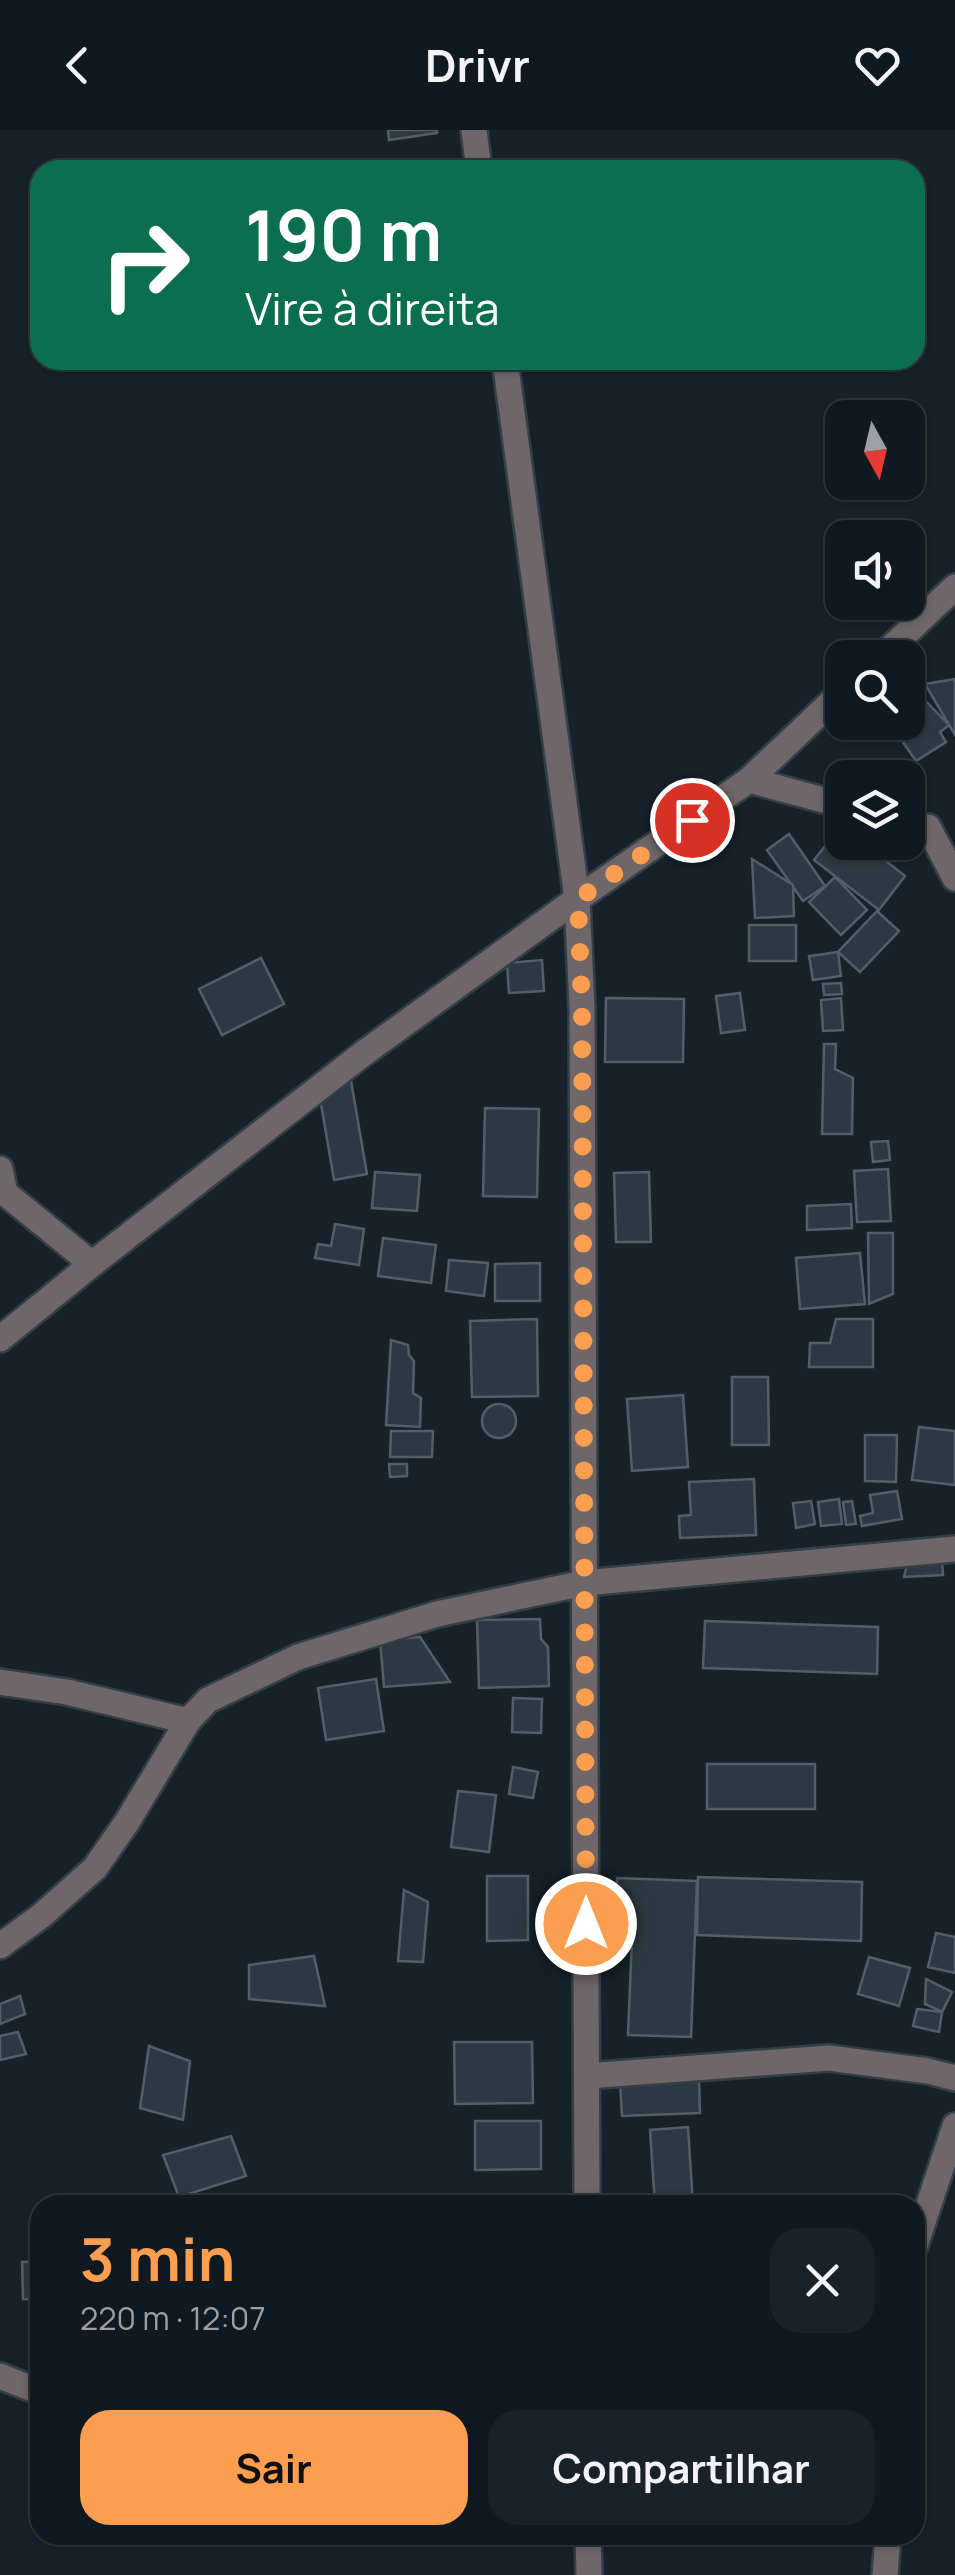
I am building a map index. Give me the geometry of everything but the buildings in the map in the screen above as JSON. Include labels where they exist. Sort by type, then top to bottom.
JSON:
[{"type":"street","points":[[474,130],[478,160]]},
{"type":"street","points":[[506,370],[578,899],[582,1008],[583,2195]]},
{"type":"street","points":[[899,640],[955,587]]},
{"type":"street","points":[[0,1339],[364,1053],[749,780],[825,708]]},
{"type":"street","points":[[749,780],[825,800]]},
{"type":"street","points":[[925,827],[955,835]]},
{"type":"street","points":[[925,835],[955,878]]},
{"type":"street","points":[[0,1169],[6,1193],[92,1264]]},
{"type":"street","points":[[0,1946],[95,1868],[188,1721],[208,1700],[298,1658],[436,1614],[584,1583],[955,1548]]},
{"type":"street","points":[[0,1682],[67,1692],[188,1721]]},
{"type":"street","points":[[586,2076],[829,2058],[955,2078]]},
{"type":"street","points":[[925,2216],[955,2126]]},
{"type":"street","points":[[0,2376],[30,2388]]},
{"type":"street","points":[[588,2545],[588,2575]]},
{"type":"street","points":[[885,2575],[887,2545]]},
{"type":"route","points":[[586,1924],[582,1008],[578,899],[692,820]]}]
